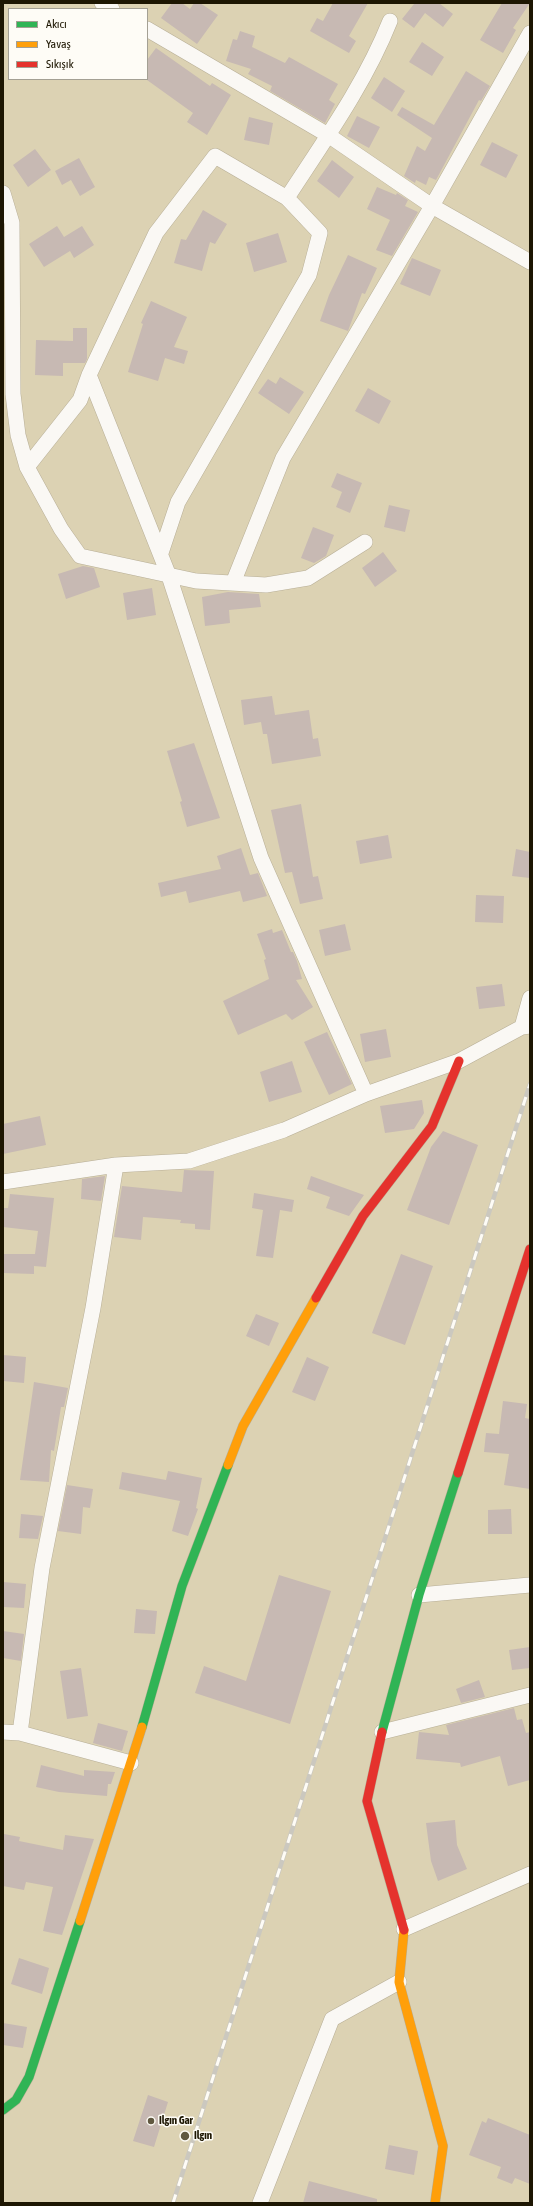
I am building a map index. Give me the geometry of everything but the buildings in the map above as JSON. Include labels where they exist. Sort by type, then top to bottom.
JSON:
[{"type":"street","points":[[287,198],[328,134],[380,45],[390,21]]},
{"type":"street","points":[[148,30],[328,134],[432,206],[530,262]]},
{"type":"street","points":[[233,583],[283,458],[432,206],[530,33]]},
{"type":"street","points":[[27,467],[80,400],[89,375],[156,233],[215,156],[287,198],[320,233],[309,275],[178,502],[160,553]]},
{"type":"street","points":[[3,193],[8,225],[8,395],[27,467],[61,529],[80,556],[196,581],[266,584],[308,578],[365,542]]},
{"type":"street","points":[[89,375],[169,576],[262,858],[366,1094]]},
{"type":"street","points":[[3,1182],[116,1165],[190,1161],[284,1130],[366,1094],[459,1061],[526,1027],[530,998]]},
{"type":"street","points":[[4,2109],[20,2095],[29,2076],[131,1763],[182,1586],[243,1426],[363,1216],[432,1126],[459,1061]]},
{"type":"street","points":[[20,1733],[42,1568],[94,1308],[116,1165]]},
{"type":"street","points":[[436,2203],[443,2146],[399,1982],[404,1929],[367,1801],[382,1732],[419,1594],[530,1249]]},
{"type":"street","points":[[419,1594],[530,1585]]},
{"type":"street","points":[[382,1732],[530,1695]]},
{"type":"street","points":[[3,1732],[20,1733],[131,1763]]},
{"type":"street","points":[[404,1929],[530,1874]]},
{"type":"street","points":[[260,2203],[332,2019],[399,1982]]},
{"type":"railway","points":[[173,2203],[530,1084]]},
{"type":"traffic: fast","points":[[142,1727],[182,1586],[228,1465]]},
{"type":"traffic: fast","points":[[382,1732],[419,1595],[458,1473]]},
{"type":"traffic: fast","points":[[3,2110],[16,2100],[29,2077],[80,1921]]},
{"type":"traffic: slow","points":[[228,1465],[243,1426],[316,1298]]},
{"type":"traffic: slow","points":[[80,1921],[142,1727]]},
{"type":"traffic: slow","points":[[404,1930],[399,1982],[443,2146],[435,2203]]},
{"type":"traffic: jam","points":[[316,1298],[363,1216],[432,1126],[459,1061]]},
{"type":"traffic: jam","points":[[458,1473],[530,1249]]},
{"type":"traffic: jam","points":[[382,1732],[367,1801],[404,1930]]},
{"type":"place","name":"Ilgın Gar","points":[[151,2121]]},
{"type":"place","name":"Ilgın","points":[[185,2136]]}]
